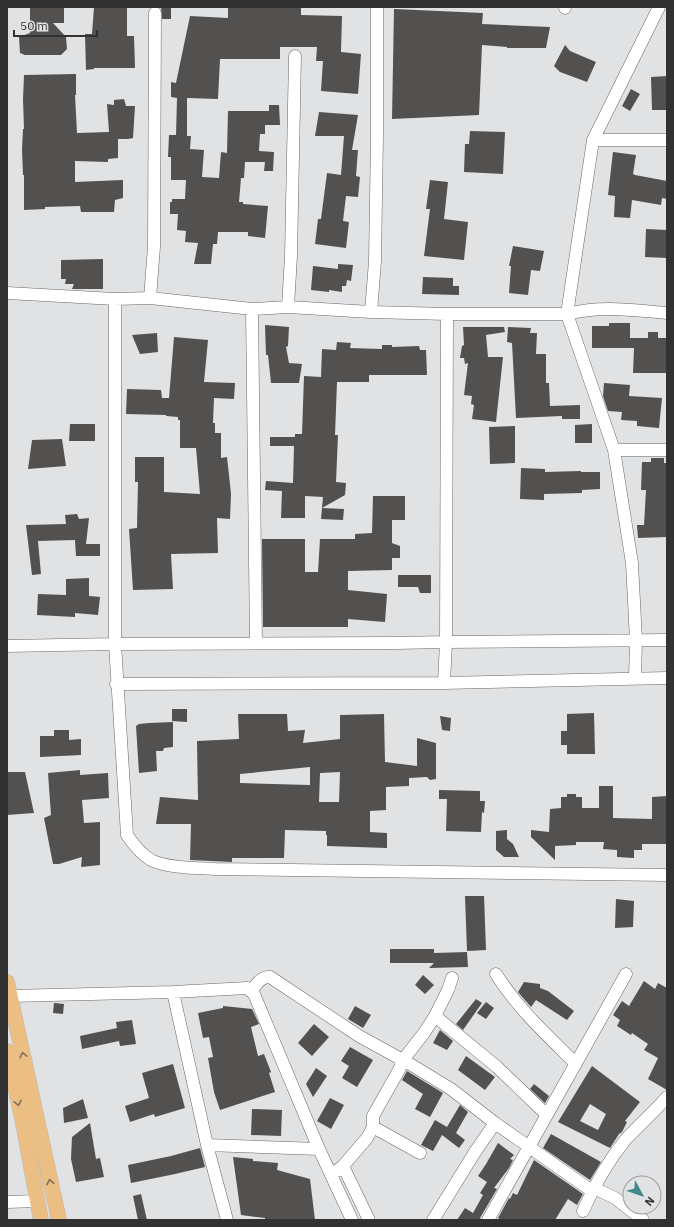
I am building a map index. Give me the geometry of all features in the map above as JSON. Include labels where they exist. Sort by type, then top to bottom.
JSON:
[{"type":"main road","points":[[8,989],[59,1220]]},
{"type":"main road","points":[[7,1051],[41,1220]]},
{"type":"street","points":[[371,312],[375,261],[377,7]]},
{"type":"street","points":[[635,679],[636,640],[632,563],[614,450],[567,314],[593,140],[659,7]]},
{"type":"street","points":[[150,298],[154,248],[155,13]]},
{"type":"street","points":[[288,307],[291,256],[295,56]]},
{"type":"street","points":[[593,140],[667,140]]},
{"type":"street","points":[[7,293],[115,299],[150,298],[252,309],[288,307],[371,312],[446,314],[567,314],[602,308],[667,313]]},
{"type":"street","points":[[115,299],[114,644],[127,835],[136,848],[150,860],[175,867],[215,869],[667,876]]},
{"type":"street","points":[[252,309],[256,643]]},
{"type":"street","points":[[444,683],[446,642],[446,314]]},
{"type":"street","points":[[614,450],[667,450]]},
{"type":"street","points":[[7,646],[667,640]]},
{"type":"street","points":[[116,684],[444,683],[667,678]]},
{"type":"street","points":[[496,974],[521,1009],[576,1064]]},
{"type":"street","points":[[490,1219],[528,1147],[626,974]]},
{"type":"street","points":[[251,991],[262,979],[265,977],[270,977],[359,1036],[403,1060],[451,1090],[528,1147],[593,1190],[615,1198],[643,1220]]},
{"type":"street","points":[[331,1175],[343,1166],[367,1138],[373,1127],[373,1116],[403,1060],[435,1016],[448,990],[452,978]]},
{"type":"street","points":[[8,989],[173,992],[246,988],[251,991],[254,994],[319,1149],[352,1220]]},
{"type":"street","points":[[173,992],[207,1145],[227,1220]]},
{"type":"street","points":[[435,1016],[497,1067],[547,1115]]},
{"type":"street","points":[[583,1211],[593,1190],[613,1157],[626,1140],[666,1102]]},
{"type":"street","points":[[433,1220],[475,1152],[495,1123]]},
{"type":"street","points":[[373,1127],[420,1153]]},
{"type":"street","points":[[207,1145],[319,1149]]},
{"type":"street","points":[[343,1166],[369,1220]]},
{"type":"street","points":[[7,1202],[38,1201]]},
{"type":"building","points":[[30,7],[64,7],[64,23],[53,23],[66,37],[67,49],[61,55],[25,55],[20,53],[19,37],[30,33]]},
{"type":"building","points":[[94,7],[127,7],[127,36],[134,36],[135,68],[94,68],[86,70],[85,34],[92,34]]},
{"type":"building","points":[[161,7],[171,7],[171,19],[162,19]]},
{"type":"building","points":[[228,7],[301,7],[301,15],[342,16],[341,52],[361,54],[358,94],[321,91],[323,61],[316,61],[317,47],[280,47],[280,59],[220,59],[218,99],[187,98],[187,136],[191,136],[190,149],[204,150],[202,177],[219,178],[221,152],[227,153],[228,111],[269,111],[269,105],[279,105],[280,125],[265,125],[265,134],[260,134],[259,151],[274,152],[273,171],[264,171],[265,162],[245,162],[244,178],[241,178],[239,202],[243,202],[243,204],[268,206],[265,238],[248,236],[248,232],[218,232],[217,244],[213,244],[211,264],[194,264],[198,243],[185,242],[186,231],[177,230],[178,214],[170,214],[170,202],[172,202],[172,199],[185,199],[186,180],[171,180],[171,157],[168,157],[169,135],[176,135],[177,98],[171,97],[171,82],[176,83],[190,16],[228,18]]},
{"type":"building","points":[[394,9],[483,13],[482,24],[550,27],[546,48],[507,48],[482,45],[479,115],[392,119]]},
{"type":"building","points":[[565,45],[570,51],[596,62],[587,82],[560,72],[554,66]]},
{"type":"building","points":[[76,74],[75,95],[77,133],[109,132],[107,104],[114,105],[114,100],[124,99],[126,106],[135,106],[133,138],[118,139],[118,158],[108,159],[108,162],[75,161],[75,182],[123,180],[123,198],[115,200],[114,212],[81,212],[80,206],[45,207],[45,209],[24,210],[22,149],[24,129],[24,75]]},
{"type":"building","points":[[667,76],[667,110],[652,110],[651,77]]},
{"type":"building","points":[[631,89],[640,94],[630,111],[622,106]]},
{"type":"building","points":[[319,112],[358,115],[352,150],[358,150],[356,176],[360,177],[358,197],[346,196],[343,221],[349,222],[346,248],[315,244],[318,219],[321,219],[327,173],[341,175],[344,136],[315,136]]},
{"type":"building","points":[[470,131],[505,132],[503,174],[464,172],[465,144],[469,144]]},
{"type":"building","points":[[613,152],[636,155],[633,174],[667,181],[667,199],[662,198],[661,205],[632,200],[630,218],[614,217],[615,196],[608,195]]},
{"type":"building","points":[[430,180],[448,182],[444,219],[468,222],[464,260],[424,256],[430,209],[426,209]]},
{"type":"building","points":[[646,229],[667,230],[667,258],[645,257]]},
{"type":"building","points":[[513,246],[544,251],[540,271],[531,270],[528,295],[509,293],[511,266],[509,266]]},
{"type":"building","points":[[103,259],[103,289],[72,289],[74,284],[65,284],[66,279],[61,279],[61,260]]},
{"type":"building","points":[[338,264],[353,265],[351,281],[347,280],[346,286],[342,286],[342,292],[311,290],[313,266],[338,269]]},
{"type":"building","points":[[423,277],[453,278],[453,286],[459,286],[459,295],[422,294]]},
{"type":"building","points":[[609,323],[630,323],[630,338],[648,338],[648,332],[658,332],[658,338],[667,338],[667,373],[633,373],[634,348],[592,348],[592,326],[609,326]]},
{"type":"building","points":[[265,325],[289,327],[288,346],[286,347],[289,363],[302,364],[299,383],[271,383],[268,355],[266,355]]},
{"type":"building","points":[[463,327],[504,327],[505,332],[486,335],[488,357],[503,357],[496,422],[472,419],[474,405],[471,404],[472,396],[464,395],[468,363],[465,364],[464,358],[460,358],[462,346],[464,345]]},
{"type":"building","points":[[508,327],[531,328],[530,333],[537,333],[536,354],[546,354],[546,383],[549,383],[550,406],[580,405],[580,419],[562,419],[562,416],[516,418],[512,343],[507,342]]},
{"type":"building","points":[[157,333],[158,352],[140,354],[132,335]]},
{"type":"building","points":[[174,337],[208,340],[204,382],[235,383],[234,399],[214,398],[213,423],[215,423],[215,433],[221,433],[221,458],[227,457],[231,494],[230,519],[217,518],[218,553],[171,554],[173,589],[133,590],[129,529],[137,528],[138,482],[135,482],[135,457],[164,457],[164,492],[200,494],[196,448],[180,448],[180,420],[178,420],[178,417],[166,415],[126,414],[127,389],[161,390],[162,398],[169,398]]},
{"type":"building","points":[[337,342],[351,343],[350,348],[382,349],[382,345],[392,345],[392,347],[419,346],[420,350],[426,350],[427,375],[369,375],[369,382],[337,382],[335,435],[338,435],[336,482],[346,483],[345,495],[322,508],[323,497],[305,496],[305,518],[281,518],[282,491],[265,490],[266,481],[293,483],[294,446],[270,446],[270,437],[295,437],[295,434],[302,434],[304,376],[321,377],[322,349],[336,350]]},
{"type":"building","points":[[604,383],[630,385],[629,396],[662,398],[659,428],[637,426],[637,421],[621,420],[622,412],[608,411],[603,396]]},
{"type":"building","points":[[70,424],[95,424],[95,441],[69,441]]},
{"type":"building","points":[[592,424],[592,443],[575,443],[575,425]]},
{"type":"building","points":[[515,426],[515,463],[490,464],[489,427]]},
{"type":"building","points":[[62,439],[66,466],[28,469],[32,440]]},
{"type":"building","points":[[651,458],[664,458],[664,463],[667,463],[667,537],[638,538],[637,525],[644,525],[646,490],[641,490],[642,462],[651,462]]},
{"type":"building","points":[[521,468],[545,469],[545,472],[600,472],[600,489],[582,490],[582,493],[544,494],[544,500],[520,499]]},
{"type":"building","points":[[373,496],[405,496],[405,520],[392,520],[392,543],[400,546],[400,558],[392,558],[392,570],[348,571],[348,590],[387,594],[385,622],[348,619],[348,627],[263,627],[262,539],[305,539],[305,572],[318,572],[320,539],[355,539],[355,534],[372,533]]},
{"type":"building","points":[[322,508],[344,509],[343,520],[321,519]]},
{"type":"building","points":[[77,514],[79,519],[89,518],[86,544],[100,544],[100,556],[76,556],[75,540],[38,541],[41,574],[32,575],[26,525],[66,524],[65,515]]},
{"type":"building","points":[[398,575],[431,575],[431,593],[420,593],[418,587],[398,587]]},
{"type":"building","points":[[89,578],[89,596],[100,597],[98,615],[75,613],[75,617],[37,615],[38,594],[66,595],[66,579]]},
{"type":"building","points":[[172,709],[187,709],[187,722],[172,721]]},
{"type":"building","points":[[594,713],[595,754],[567,754],[567,745],[561,745],[561,731],[567,731],[567,714]]},
{"type":"building","points":[[238,714],[287,714],[288,731],[305,730],[303,743],[340,739],[340,715],[384,714],[385,762],[417,766],[417,738],[436,743],[436,779],[430,780],[427,777],[409,778],[409,786],[386,787],[386,810],[370,811],[370,832],[387,833],[387,848],[327,846],[326,831],[285,830],[284,858],[232,858],[232,862],[190,860],[191,824],[156,824],[160,797],[198,800],[197,741],[239,739]],"holes":[[[310,767],[310,785],[240,783],[240,774]],[[340,772],[339,802],[319,802],[320,773]]]},
{"type":"building","points":[[440,716],[451,718],[450,731],[442,730]]},
{"type":"building","points":[[173,722],[173,747],[164,748],[163,751],[156,751],[157,771],[139,773],[136,726],[139,724]]},
{"type":"building","points":[[54,730],[69,730],[69,740],[81,739],[81,755],[40,757],[40,736],[54,736]]},
{"type":"building","points":[[80,770],[80,775],[108,773],[109,798],[82,800],[84,823],[100,822],[100,865],[81,867],[82,857],[59,864],[53,864],[44,818],[51,815],[48,773]]},
{"type":"building","points":[[7,772],[25,772],[34,813],[7,815]]},
{"type":"building","points":[[599,786],[613,786],[613,818],[652,819],[652,797],[667,796],[667,844],[642,844],[642,850],[634,850],[634,858],[617,857],[617,850],[603,849],[604,842],[576,842],[576,845],[555,846],[555,860],[531,837],[531,830],[549,832],[550,809],[561,808],[561,797],[567,797],[567,794],[576,794],[576,797],[582,797],[582,808],[599,808]]},
{"type":"building","points":[[439,790],[480,791],[480,801],[485,801],[484,813],[482,812],[481,832],[446,831],[447,799],[439,799]]},
{"type":"building","points":[[507,830],[507,839],[513,844],[519,857],[504,857],[496,850],[496,831]]},
{"type":"building","points":[[465,896],[484,896],[486,950],[467,951]]},
{"type":"building","points":[[616,899],[634,901],[633,927],[615,928]]},
{"type":"building","points":[[390,949],[434,949],[434,953],[467,952],[468,967],[429,968],[434,963],[390,963]]},
{"type":"building","points":[[423,975],[434,985],[425,994],[415,985]]},
{"type":"building","points":[[644,981],[655,989],[658,983],[667,988],[667,1090],[648,1079],[658,1058],[644,1050],[648,1044],[632,1033],[631,1035],[617,1026],[620,1020],[613,1015],[622,1001],[629,1006]]},
{"type":"building","points":[[524,982],[540,984],[540,988],[548,991],[574,1011],[567,1020],[536,1000],[531,1007],[518,992]]},
{"type":"building","points":[[476,999],[482,1003],[463,1030],[456,1024]]},
{"type":"building","points":[[486,1002],[494,1008],[486,1019],[477,1013]]},
{"type":"building","points":[[54,1003],[64,1004],[63,1014],[53,1013]]},
{"type":"building","points":[[223,1006],[252,1009],[259,1024],[251,1027],[258,1056],[264,1054],[271,1072],[269,1073],[275,1092],[220,1110],[214,1092],[208,1058],[213,1057],[209,1037],[203,1038],[198,1013],[223,1008]]},
{"type":"building","points":[[355,1006],[371,1015],[363,1028],[348,1019]]},
{"type":"building","points":[[132,1020],[136,1044],[120,1046],[119,1041],[82,1049],[80,1036],[117,1028],[116,1022]]},
{"type":"building","points":[[314,1024],[329,1037],[312,1056],[298,1043]]},
{"type":"building","points":[[440,1030],[453,1041],[447,1050],[433,1043]]},
{"type":"building","points":[[350,1047],[373,1060],[357,1087],[342,1078],[349,1066],[341,1061]]},
{"type":"building","points":[[466,1056],[495,1077],[485,1090],[458,1070]]},
{"type":"building","points":[[173,1064],[185,1108],[155,1117],[154,1114],[130,1122],[125,1106],[149,1098],[142,1073]]},
{"type":"building","points":[[592,1066],[640,1102],[625,1121],[627,1122],[622,1132],[610,1148],[558,1122]],"holes":[[[590,1104],[606,1114],[598,1130],[580,1121]]]},
{"type":"building","points":[[316,1068],[327,1076],[313,1097],[306,1084]]},
{"type":"building","points":[[407,1071],[443,1093],[430,1117],[415,1109],[423,1094],[402,1080]]},
{"type":"building","points":[[534,1084],[549,1096],[545,1103],[530,1089]]},
{"type":"building","points":[[330,1098],[344,1105],[331,1129],[317,1121]]},
{"type":"building","points":[[83,1099],[88,1118],[64,1123],[63,1108]]},
{"type":"building","points":[[460,1105],[468,1112],[456,1133],[465,1140],[459,1148],[442,1135],[433,1151],[421,1145],[435,1120],[447,1127]]},
{"type":"building","points":[[252,1109],[282,1110],[281,1136],[251,1135]]},
{"type":"building","points":[[90,1123],[96,1159],[100,1158],[104,1177],[76,1182],[71,1159],[72,1137]]},
{"type":"building","points":[[551,1134],[601,1162],[590,1180],[543,1148]]},
{"type":"building","points":[[498,1143],[514,1155],[510,1159],[513,1160],[509,1168],[494,1188],[497,1189],[480,1218],[481,1220],[457,1220],[465,1208],[473,1213],[483,1195],[480,1193],[487,1182],[478,1176]]},
{"type":"building","points":[[200,1148],[205,1167],[131,1183],[128,1165]]},
{"type":"building","points":[[233,1157],[253,1159],[253,1161],[278,1163],[277,1170],[310,1179],[315,1220],[265,1220],[265,1218],[241,1215]]},
{"type":"building","points":[[534,1160],[583,1194],[577,1205],[568,1199],[555,1220],[501,1220],[498,1218],[509,1198],[510,1199],[513,1193],[517,1195]]},
{"type":"building","points":[[141,1194],[147,1220],[138,1220],[133,1196]]}]
